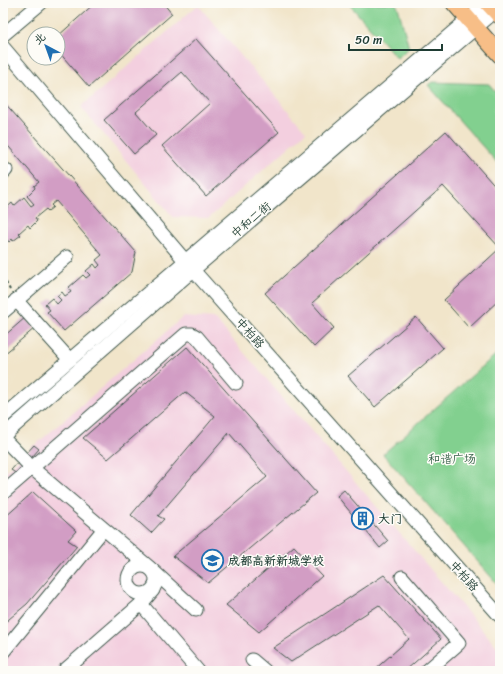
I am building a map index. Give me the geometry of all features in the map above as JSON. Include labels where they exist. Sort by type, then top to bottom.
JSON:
[{"type":"main road","points":[[454,3],[500,55]]},
{"type":"street","points":[[3,36],[41,3]]},
{"type":"street","name":"中和二街","points":[[3,417],[70,360],[189,265],[472,23],[494,8]]},
{"type":"street","name":"中柏路","points":[[3,47],[189,265],[500,616]]},
{"type":"street","points":[[3,312],[66,257]]},
{"type":"street","name":"中和二街","points":[[3,437],[189,265]]},
{"type":"street","points":[[16,300],[70,360]]},
{"type":"street","points":[[3,494],[186,334],[192,334],[197,337],[236,383]]},
{"type":"street","points":[[3,437],[32,468],[103,530],[150,568],[196,610]]},
{"type":"street","points":[[3,652],[103,530]]},
{"type":"street","points":[[64,671],[140,604],[153,590],[156,582],[156,576],[150,568],[146,566],[136,567],[129,574],[128,583],[132,591],[145,594],[153,590]]},
{"type":"street","points":[[402,577],[459,643],[427,671]]},
{"type":"street","points":[[140,604],[198,671]]},
{"type":"street","points":[[252,660],[265,671]]},
{"type":"shaded area","points":[[198,5],[306,132],[209,218],[173,217],[81,107]]},
{"type":"shaded area","name":"成都高新新城学校","points":[[183,317],[215,319],[500,650],[500,671],[3,671],[3,473]]},
{"type":"green space","points":[[348,3],[395,3],[398,7],[409,48],[397,58]]},
{"type":"green space","points":[[432,82],[489,84],[500,97],[500,166],[428,85]]},
{"type":"green space","name":"和谐广场","points":[[500,351],[500,587],[383,454]]},
{"type":"building","points":[[95,3],[163,3],[172,14],[89,87],[66,60],[66,29]]},
{"type":"building","points":[[196,39],[279,132],[206,196],[162,146],[210,103],[182,72],[136,112],[156,135],[134,154],[104,120]]},
{"type":"building","points":[[3,101],[136,252],[132,272],[64,331],[47,312],[50,310],[45,304],[52,298],[57,304],[61,300],[57,296],[62,292],[65,296],[71,292],[68,288],[83,275],[86,278],[90,275],[86,271],[94,264],[97,268],[100,265],[96,260],[102,255],[56,201],[51,205],[53,207],[48,211],[46,209],[35,218],[37,221],[30,228],[28,225],[19,233],[21,235],[13,241],[12,239],[9,242],[3,235],[3,211],[12,203],[14,206],[24,197],[31,206],[34,204],[27,196],[39,182],[3,140]]},
{"type":"building","points":[[446,131],[500,192],[500,248],[443,186],[312,303],[334,328],[314,347],[265,293]]},
{"type":"building","points":[[500,248],[500,299],[469,328],[444,300]]},
{"type":"building","points":[[26,317],[35,328],[3,355],[3,337]]},
{"type":"building","points":[[416,317],[443,348],[375,407],[348,376]]},
{"type":"building","points":[[187,347],[316,493],[208,583],[173,556],[267,477],[229,433],[158,516],[164,519],[151,533],[131,515],[215,416],[185,392],[108,459],[83,438]]},
{"type":"building","points":[[34,445],[39,449],[17,474],[11,470]]},
{"type":"building","name":"大门","points":[[344,490],[388,541],[380,548],[337,496]]},
{"type":"building","points":[[33,492],[76,531],[68,540],[77,546],[27,604],[3,624],[3,519]]},
{"type":"building","points":[[294,546],[322,576],[259,632],[226,605]]},
{"type":"building","points":[[384,575],[441,639],[405,671],[373,671],[409,639],[379,605],[291,662],[273,648]]},
{"type":"place","name":"大门","points":[[362,519]]},
{"type":"place","name":"成都高新新城学校","points":[[213,561]]}]
